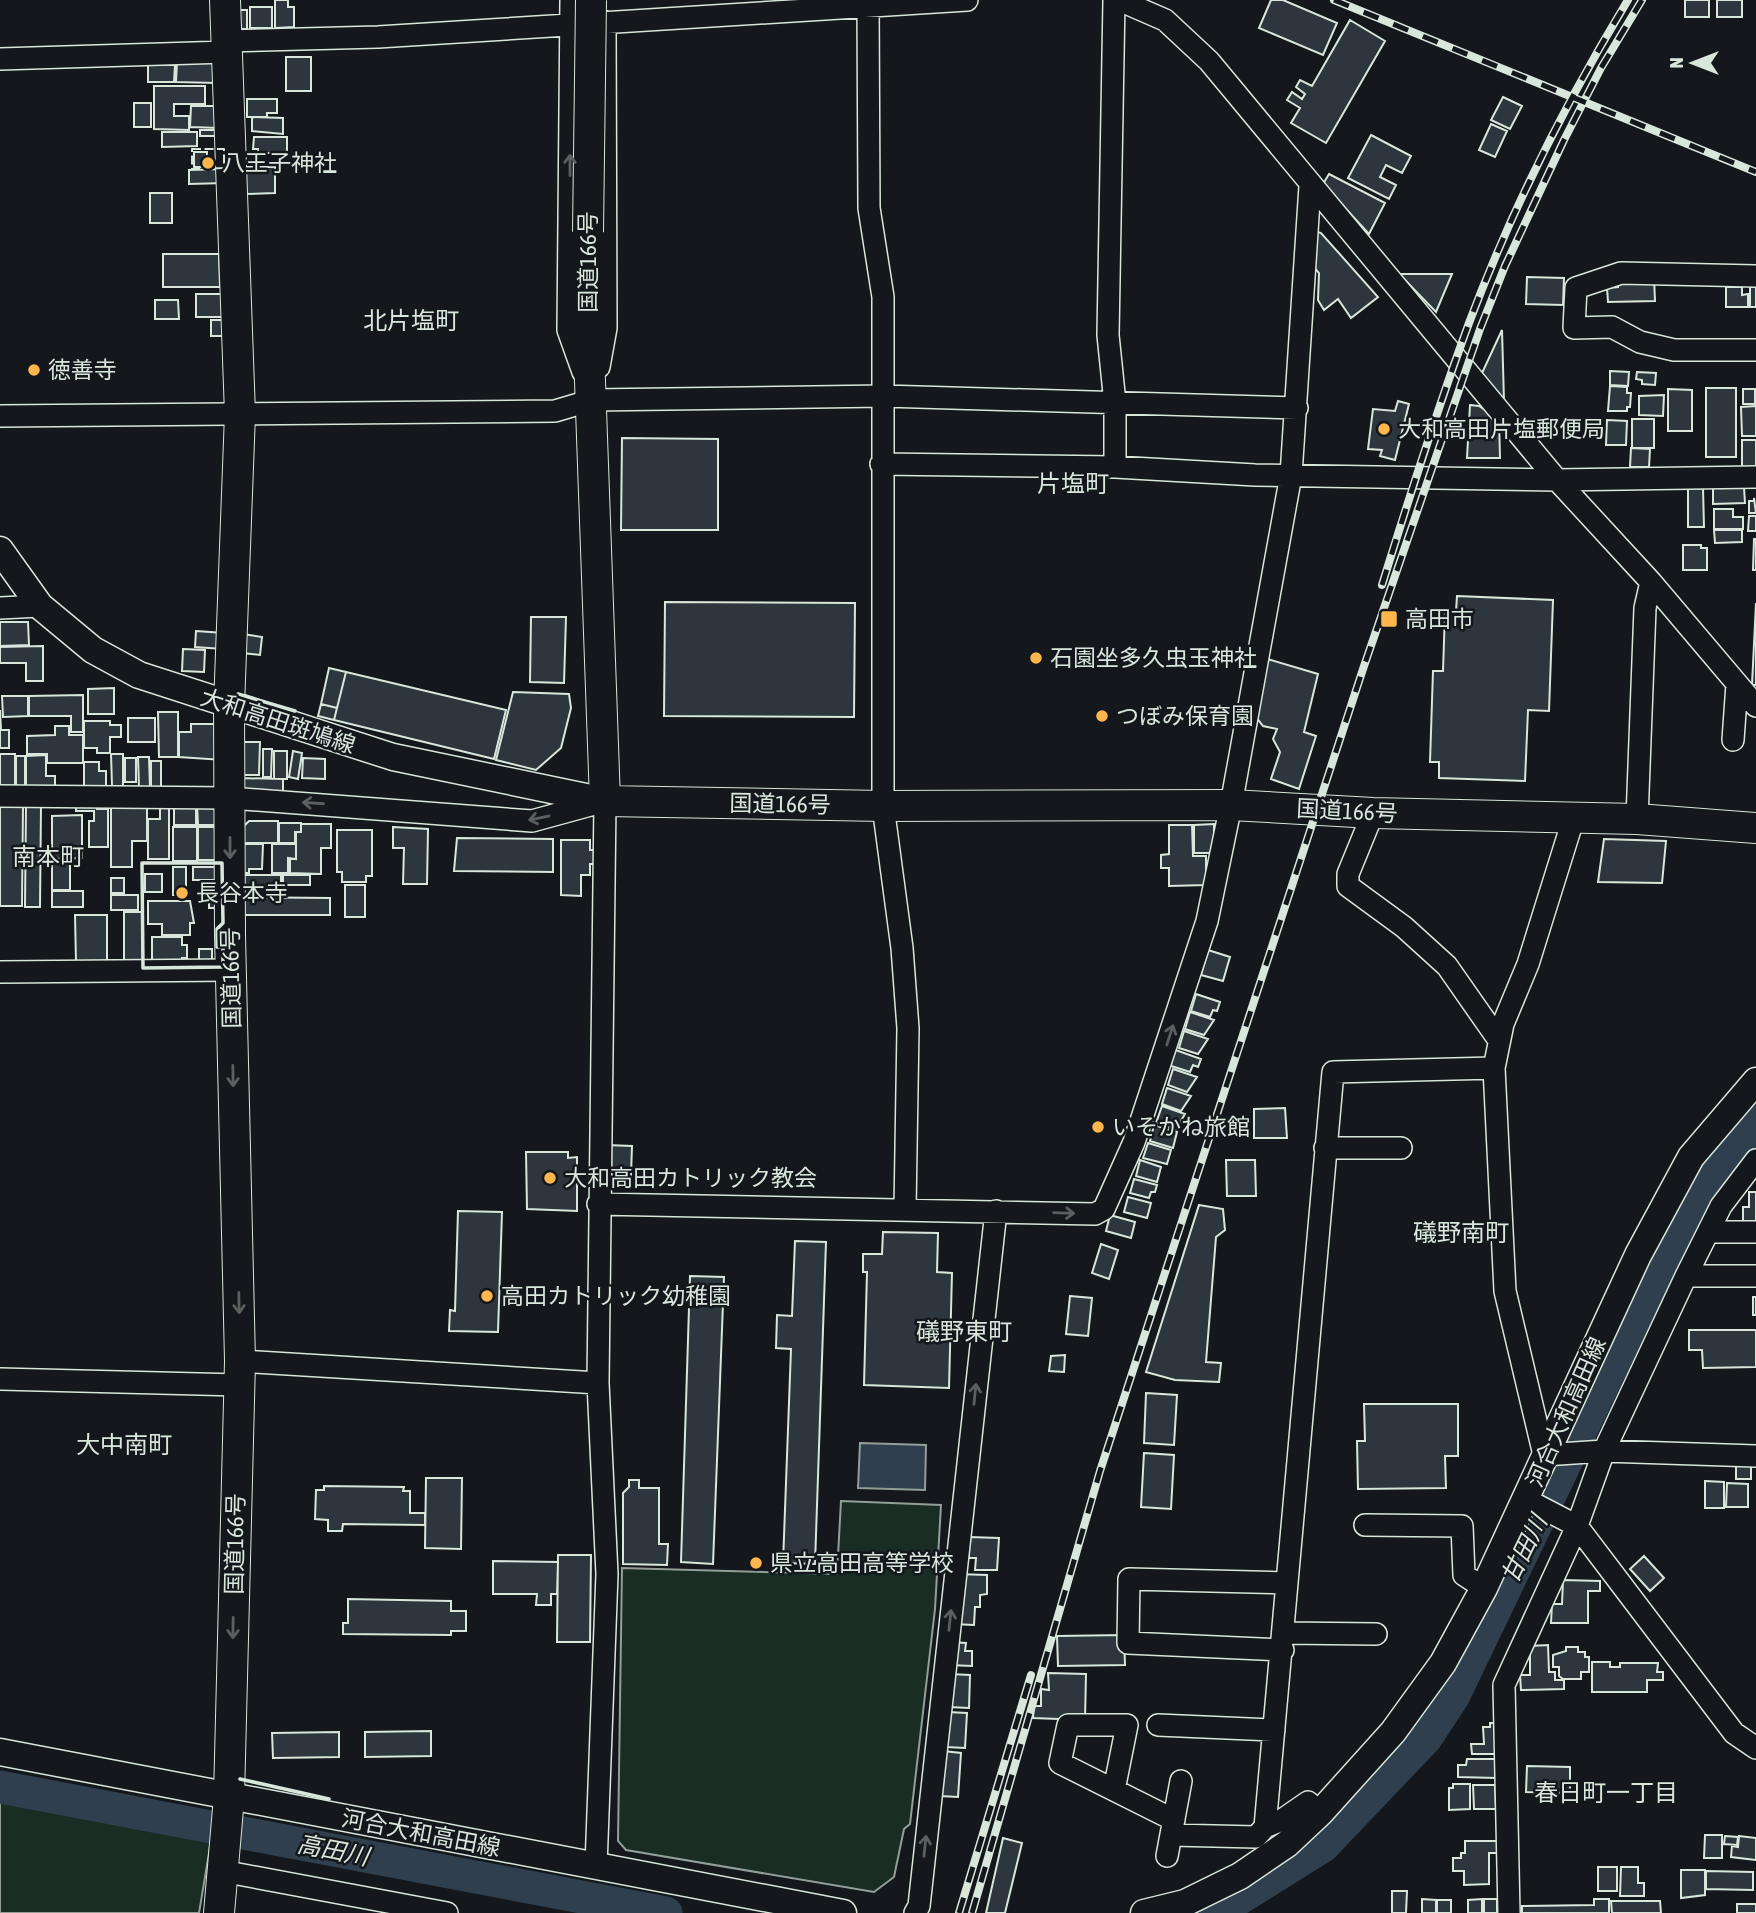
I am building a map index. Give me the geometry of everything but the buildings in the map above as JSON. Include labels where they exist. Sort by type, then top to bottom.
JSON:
[{"type":"highway","name":"国道166号","points":[[219,1913],[228,1803],[240,1373],[231,970],[229,706],[240,414],[225,0]]},
{"type":"highway","name":"国道166号","points":[[600,7],[588,232],[588,325],[605,801],[883,806],[1231,806],[1573,820],[1637,819],[1756,828]]},
{"type":"main road","name":"大和高田斑鳩線","points":[[0,550],[40,606],[93,650],[139,675],[393,757],[605,801]]},
{"type":"main road","name":"河合大和高田線","points":[[1144,1913],[1187,1908],[1287,1844],[1320,1813],[1400,1722],[1443,1662],[1532,1502],[1638,1255],[1691,1157],[1756,1081]]},
{"type":"main road","name":"河合大和高田線","points":[[0,1752],[228,1803],[596,1866],[843,1913]]},
{"type":"street","points":[[571,0],[568,330],[592,400]]},
{"type":"street","points":[[0,59],[570,25],[600,7],[967,0]]},
{"type":"street","points":[[1115,467],[1115,403],[1108,335],[1117,0],[1165,20],[1209,61],[1310,186],[1557,480],[1650,582],[1756,706]]},
{"type":"street","points":[[869,3],[869,208],[883,296],[883,806],[902,948],[908,1028],[905,1209]]},
{"type":"street","points":[[592,400],[606,328],[600,7]]},
{"type":"street","points":[[598,1204],[1095,1214],[1104,1209],[1134,1142],[1207,921],[1231,806],[1291,475],[1310,186]]},
{"type":"street","points":[[1756,276],[1621,273],[1576,288],[1574,328],[1612,327],[1640,342],[1674,350],[1756,350]]},
{"type":"street","points":[[0,416],[555,411],[592,400],[884,396],[1297,408]]},
{"type":"street","points":[[881,464],[1115,467],[1291,475],[1557,480],[1756,477]]},
{"type":"street","points":[[1637,819],[1645,608],[1650,582]]},
{"type":"street","points":[[0,608],[40,606]]},
{"type":"street","points":[[1733,740],[1737,684]]},
{"type":"street","points":[[0,796],[230,798],[532,821],[605,801],[598,1204],[598,1382],[607,1574],[596,1866]]},
{"type":"street","points":[[1373,813],[1348,874],[1348,886],[1404,927],[1447,966],[1498,1040]]},
{"type":"street","points":[[1573,820],[1528,964],[1498,1040],[1494,1068],[1505,1291],[1553,1454],[1598,1451],[1756,1456]]},
{"type":"street","points":[[0,972],[231,970]]},
{"type":"street","points":[[1265,1828],[1333,1072],[1494,1068]]},
{"type":"street","points":[[1325,1148],[1401,1148]]},
{"type":"street","points":[[1509,1913],[1504,1685],[1598,1451],[1711,1232],[1721,1206],[1756,1160]]},
{"type":"street","points":[[915,1913],[919,1906],[996,1211]]},
{"type":"street","points":[[1711,1232],[1756,1232]]},
{"type":"street","points":[[1686,1276],[1756,1276]]},
{"type":"street","points":[[0,1379],[240,1373],[598,1382]]},
{"type":"street","points":[[1532,1502],[1570,1522],[1734,1733],[1756,1748]]},
{"type":"street","points":[[1365,1525],[1462,1526],[1464,1575],[1484,1588]]},
{"type":"street","points":[[1287,1583],[1129,1579],[1128,1643],[1283,1641],[1376,1634]]},
{"type":"street","points":[[1158,1726],[1274,1730]]},
{"type":"street","points":[[1171,1837],[1181,1781]]},
{"type":"street","points":[[1114,1790],[1171,1837],[1256,1837],[1265,1828],[1308,1802],[1320,1813]]},
{"type":"street","points":[[224,1857],[447,1913]]},
{"type":"green space","points":[[841,1501],[941,1505],[935,1609],[910,1824],[904,1829],[894,1877],[874,1892],[626,1850],[618,1841],[622,1568],[837,1574]]},
{"type":"green space","points":[[0,1797],[211,1841],[199,1913],[0,1913]]},
{"type":"water","points":[[860,1443],[926,1445],[925,1490],[858,1488]]},
{"type":"waterway","name":"甘田川","points":[[1216,1913],[1323,1846],[1426,1738],[1453,1697],[1686,1212],[1756,1120]]},
{"type":"waterway","name":"高田川","points":[[0,1787],[666,1913]]},
{"type":"railway","points":[[1334,0],[1756,172]]},
{"type":"railway","points":[[1382,585],[1435,421],[1485,281],[1541,158],[1628,0]]},
{"type":"railway","points":[[972,1913],[1100,1471],[1363,669],[1480,329],[1505,266],[1564,140],[1601,68],[1642,0]]},
{"type":"railway","points":[[959,1913],[1031,1675]]},
{"type":"fence","points":[[192,149],[224,149],[224,168],[192,169],[192,149]]},
{"type":"wall","points":[[238,694],[295,711]]},
{"type":"wall","points":[[142,863],[222,863],[223,923],[217,929],[217,947],[223,947],[223,967],[143,968],[142,863]]},
{"type":"wall","points":[[240,1779],[329,1799]]},
{"type":"place","name":"八王子神社","points":[[208,163]]},
{"type":"place","name":"徳善寺","points":[[34,370]]},
{"type":"place","name":"大和高田片塩郵便局","points":[[1384,429]]},
{"type":"place","name":"高田市","points":[[1389,619]]},
{"type":"place","name":"石園坐多久虫玉神社","points":[[1036,658]]},
{"type":"place","name":"つぼみ保育園","points":[[1102,716]]},
{"type":"place","name":"長谷本寺","points":[[182,893]]},
{"type":"place","name":"いそかね旅館","points":[[1098,1127]]},
{"type":"place","name":"大和高田カトリック教会","points":[[550,1178]]},
{"type":"place","name":"高田カトリック幼稚園","points":[[487,1296]]},
{"type":"place","name":"県立高田高等学校","points":[[756,1563]]},
{"type":"district","name":"北片塩町","points":[[411,320]]},
{"type":"district","name":"片塩町","points":[[1073,483]]},
{"type":"district","name":"南本町","points":[[48,856]]},
{"type":"district","name":"礒野南町","points":[[1461,1232]]},
{"type":"district","name":"礒野東町","points":[[964,1331]]},
{"type":"district","name":"大中南町","points":[[124,1444]]},
{"type":"district","name":"春日町一丁目","points":[[1606,1792]]}]
